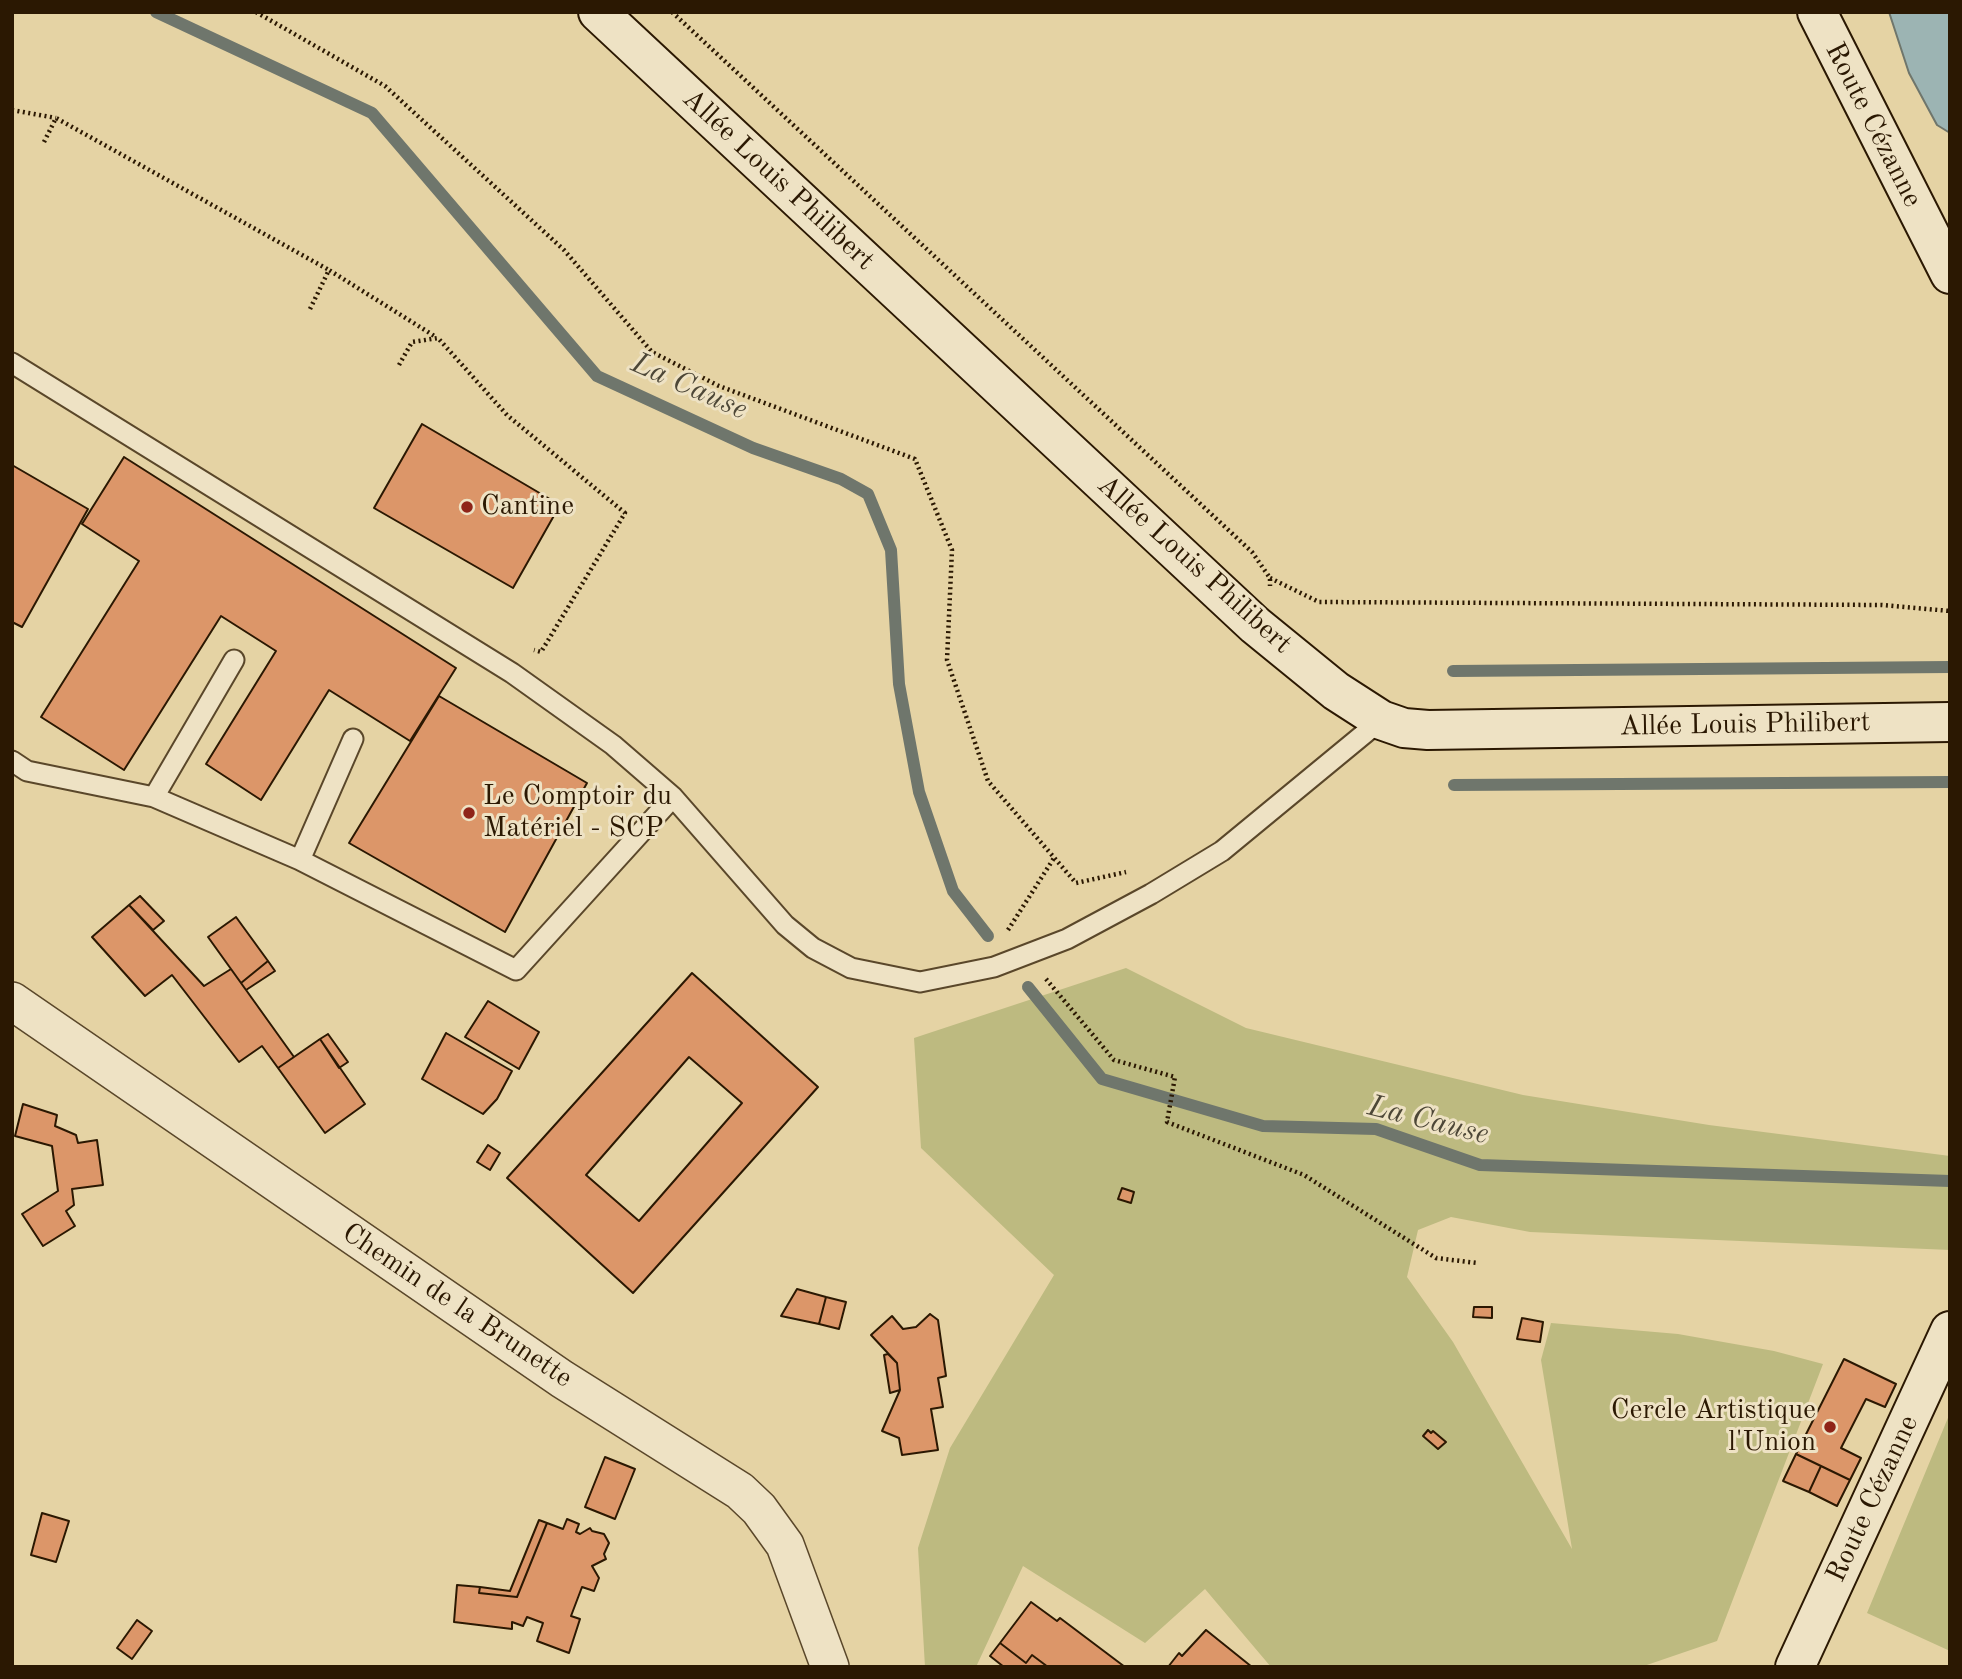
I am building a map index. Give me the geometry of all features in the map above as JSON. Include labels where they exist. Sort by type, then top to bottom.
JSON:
[{"type":"street","name":"Allée Louis Philibert","points":[[598,12],[1255,625],[1336,691],[1381,720],[1404,728],[1428,730],[1950,722]]},
{"type":"street","name":"Route Cézanne","points":[[1817,12],[1950,274]]},
{"type":"street","name":"Chemin de la Brunette","points":[[12,1001],[562,1379],[740,1491],[760,1509],[785,1545],[830,1667]]},
{"type":"street","name":"Route Cézanne","points":[[1795,1667],[1950,1331]]},
{"type":"lane","points":[[12,363],[512,673],[613,745],[650,774],[673,797],[785,925],[813,948],[851,968],[920,982],[1006,962],[1067,939],[1152,894],[1222,851],[1381,720]]},
{"type":"lane","points":[[154,797],[234,660]]},
{"type":"lane","points":[[300,860],[353,739]]},
{"type":"lane","points":[[12,761],[27,771],[154,797],[300,860],[516,970],[673,797]]},
{"type":"path","points":[[256,12],[385,86],[564,250],[652,352],[719,386],[915,459],[952,550],[947,660],[988,782],[1076,883],[1129,872]]},
{"type":"path","points":[[672,12],[1252,552],[1270,578],[1320,602],[1882,605],[1950,611]]},
{"type":"path","points":[[12,110],[56,118],[329,270],[438,338],[507,415],[625,513],[541,652],[527,648],[512,673]]},
{"type":"path","points":[[44,142],[56,118]]},
{"type":"path","points":[[310,309],[329,270]]},
{"type":"path","points":[[399,365],[412,342],[438,338]]},
{"type":"path","points":[[1255,625],[1269,600],[1270,578]]},
{"type":"path","points":[[1007,930],[1054,858]]},
{"type":"path","points":[[1046,979],[1114,1060],[1175,1077],[1167,1122],[1304,1175],[1436,1258],[1477,1263]]},
{"type":"shaded area","points":[[1126,968],[1246,1028],[1523,1095],[1709,1125],[1950,1156],[1950,1250],[1530,1232],[1451,1217],[1418,1230],[1407,1277],[1453,1342],[1572,1549],[1541,1360],[1551,1323],[1678,1334],[1774,1351],[1823,1364],[1717,1641],[1641,1667],[1271,1667],[1205,1589],[1145,1643],[1023,1566],[976,1667],[925,1667],[918,1548],[950,1448],[1054,1275],[921,1148],[914,1038]]},
{"type":"shaded area","points":[[1950,1413],[1950,1651],[1867,1613]]},
{"type":"water","points":[[1889,12],[1950,12],[1950,133],[1937,125],[1909,73]]},
{"type":"building","name":"Cantine","points":[[422,424],[560,505],[513,588],[374,508]]},
{"type":"building","points":[[124,457],[456,668],[410,741],[329,690],[261,800],[206,764],[276,651],[221,616],[124,770],[41,717],[139,561],[82,524]]},
{"type":"building","points":[[12,465],[88,509],[22,627],[12,622]]},
{"type":"building","name":"Le Comptoir du Matériel - SCP","points":[[439,696],[587,783],[505,932],[349,843]]},
{"type":"building","points":[[140,896],[164,921],[153,930],[129,905]]},
{"type":"building","points":[[129,905],[204,986],[231,969],[294,1057],[278,1068],[262,1046],[239,1062],[172,975],[145,996],[92,937]]},
{"type":"building","points":[[236,917],[268,961],[241,983],[208,937]]},
{"type":"building","points":[[268,961],[275,971],[246,990],[241,983]]},
{"type":"building","points":[[692,973],[818,1087],[633,1293],[507,1178]],"holes":[[[689,1057],[742,1103],[639,1221],[586,1175]]]},
{"type":"building","points":[[488,1001],[539,1032],[519,1069],[465,1037]]},
{"type":"building","points":[[446,1033],[512,1071],[497,1099],[483,1114],[422,1079]]},
{"type":"building","points":[[328,1034],[348,1062],[339,1068],[320,1039]]},
{"type":"building","points":[[320,1039],[365,1104],[325,1133],[278,1068]]},
{"type":"building","points":[[23,1104],[57,1115],[55,1126],[76,1135],[78,1143],[97,1140],[103,1185],[72,1189],[74,1205],[66,1211],[75,1226],[43,1246],[22,1214],[58,1191],[52,1146],[15,1136]]},
{"type":"building","points":[[488,1145],[500,1153],[490,1170],[477,1162]]},
{"type":"building","points":[[1122,1188],[1134,1192],[1131,1203],[1118,1199]]},
{"type":"building","points":[[797,1289],[826,1297],[819,1324],[781,1316]]},
{"type":"building","points":[[826,1297],[846,1302],[839,1329],[819,1324]]},
{"type":"building","points":[[1474,1307],[1492,1307],[1492,1318],[1473,1317]]},
{"type":"building","points":[[930,1314],[938,1320],[946,1376],[938,1378],[943,1407],[931,1409],[938,1450],[902,1455],[899,1438],[882,1431],[900,1390],[897,1363],[871,1335],[892,1316],[903,1329],[916,1327]]},
{"type":"building","points":[[1522,1318],[1543,1322],[1540,1342],[1517,1339]]},
{"type":"building","points":[[888,1354],[897,1363],[900,1390],[890,1393],[884,1355]]},
{"type":"building","name":"Cercle Artistique l'Union","points":[[1844,1359],[1896,1384],[1885,1407],[1866,1399],[1841,1448],[1861,1458],[1850,1480],[1796,1454]]},
{"type":"building","points":[[1428,1430],[1446,1442],[1438,1449],[1423,1436]]},
{"type":"building","points":[[1796,1454],[1821,1466],[1809,1492],[1783,1481]]},
{"type":"building","points":[[605,1457],[635,1469],[615,1519],[585,1507]]},
{"type":"building","points":[[1821,1466],[1850,1480],[1837,1506],[1809,1492]]},
{"type":"building","points":[[42,1513],[69,1521],[56,1562],[31,1555]]},
{"type":"building","points":[[567,1519],[579,1524],[576,1532],[580,1534],[590,1528],[604,1534],[609,1543],[604,1554],[606,1559],[592,1566],[599,1578],[594,1591],[582,1587],[571,1616],[580,1619],[569,1653],[537,1641],[543,1623],[527,1617],[523,1626],[512,1622],[512,1629],[454,1622],[457,1585],[480,1587],[479,1593],[517,1597],[547,1523],[563,1529]]},
{"type":"building","points":[[539,1520],[547,1523],[517,1597],[479,1593],[480,1587],[510,1591]]},
{"type":"building","points":[[1031,1602],[1057,1621],[1060,1618],[1125,1667],[1048,1667],[1032,1655],[1026,1663],[1000,1643]]},
{"type":"building","points":[[137,1620],[152,1631],[132,1659],[117,1648]]},
{"type":"building","points":[[1206,1630],[1252,1667],[1168,1667],[1179,1653],[1182,1656]]},
{"type":"building","points":[[1000,1643],[1026,1663],[1032,1655],[1048,1667],[1004,1667],[990,1656]]},
{"type":"waterway","name":"La Cause","points":[[156,12],[372,113],[597,376],[753,448],[841,479],[868,494],[891,550],[899,684],[919,792],[953,891],[988,936]]},
{"type":"waterway","points":[[1453,671],[1950,667]]},
{"type":"waterway","points":[[1454,785],[1950,782]]},
{"type":"waterway","name":"La Cause","points":[[1028,987],[1102,1079],[1263,1126],[1376,1129],[1480,1165],[1950,1181]]},
{"type":"place","name":"Cantine","points":[[467,507]]},
{"type":"place","name":"Le Comptoir du Matériel - SCP","points":[[469,813]]},
{"type":"place","name":"Cercle Artistique l'Union","points":[[1830,1427]]}]
